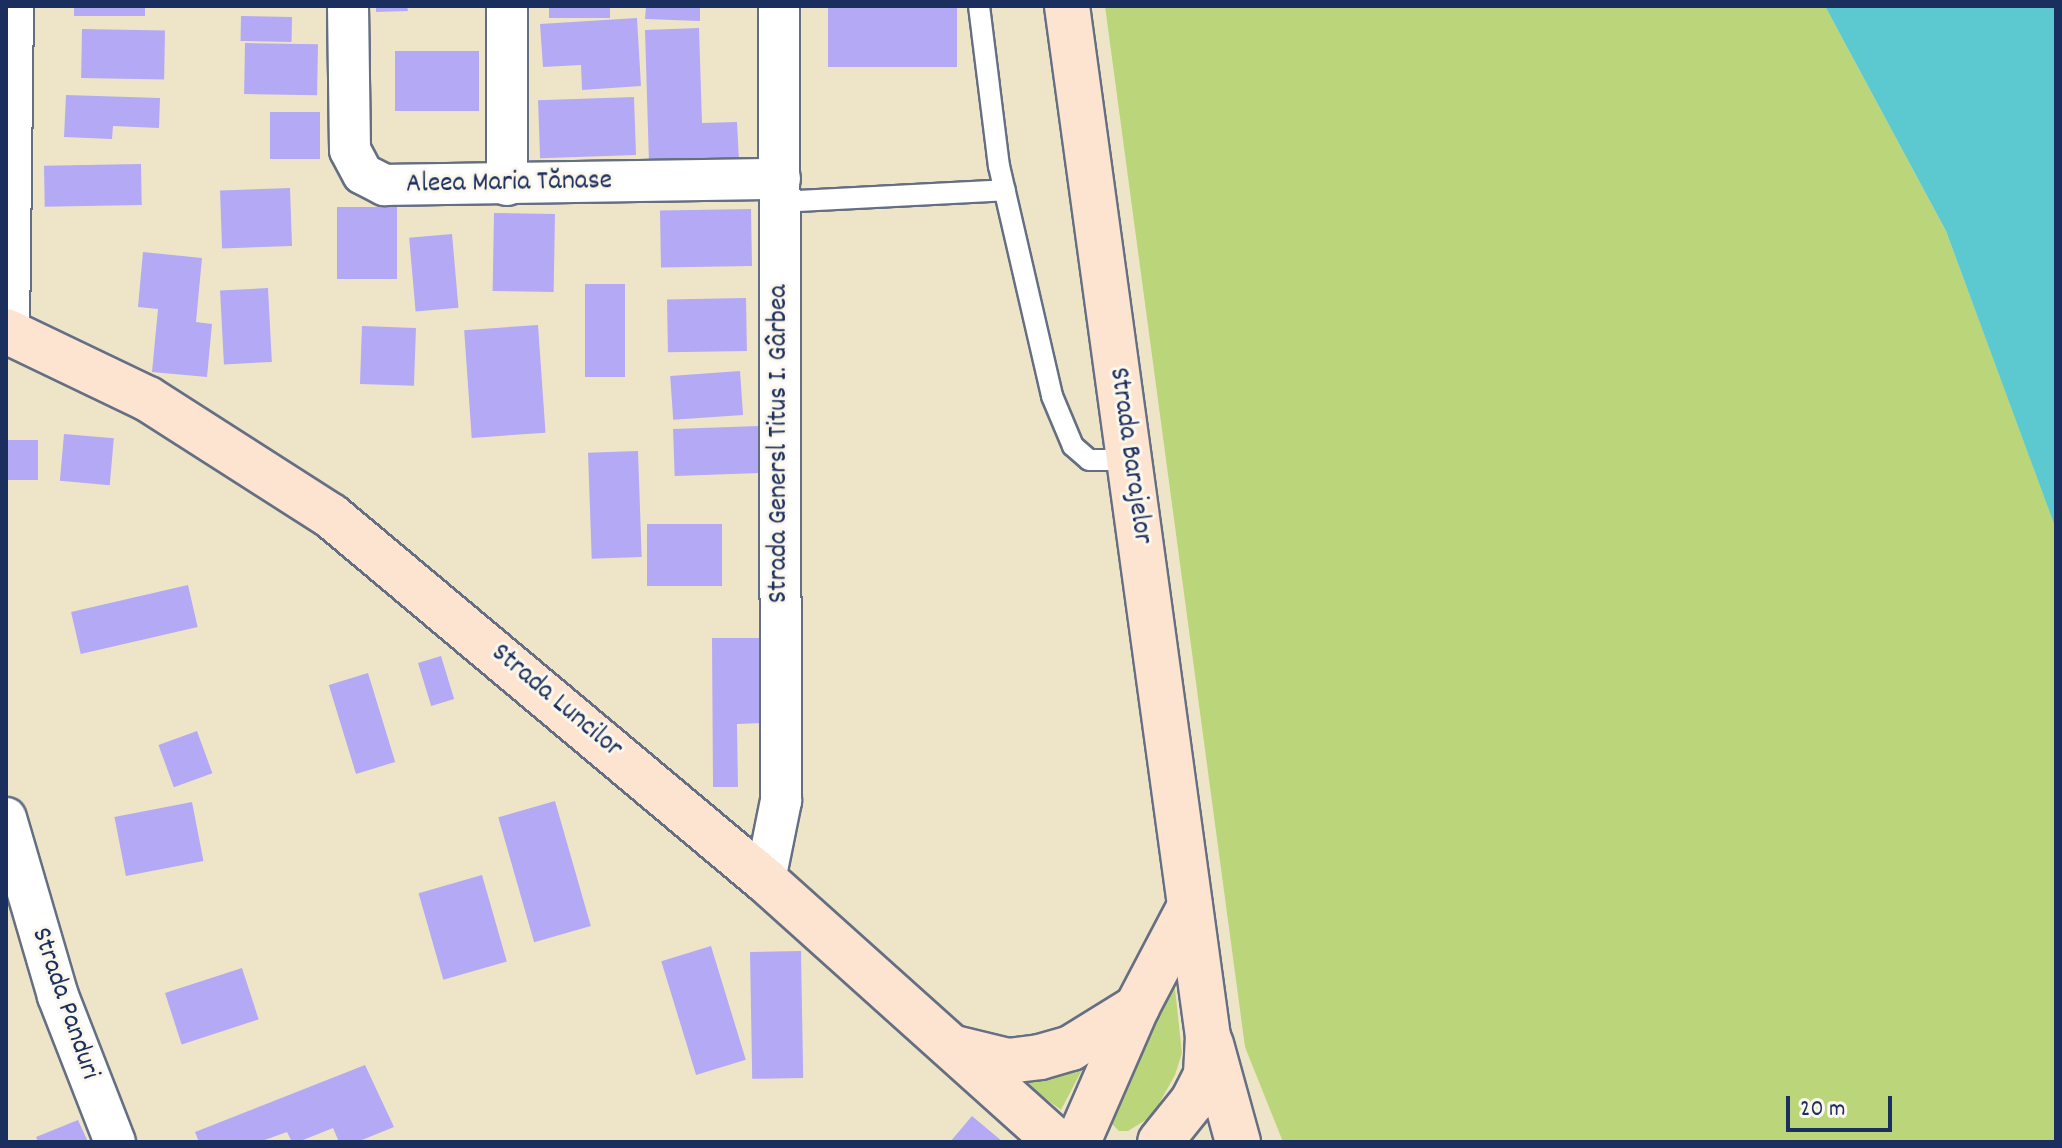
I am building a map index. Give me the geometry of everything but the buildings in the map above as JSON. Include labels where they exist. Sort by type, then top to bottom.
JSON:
[{"type":"main road","name":"Strada Barajelor","points":[[1067,6],[1208,1036],[1206,1075],[1160,1142]]},
{"type":"main road","name":"Strada Luncilor","points":[[8,331],[148,399],[331,516],[765,880],[1057,1142]]},
{"type":"main road","points":[[1078,1142],[1137,1007],[1190,906]]},
{"type":"main road","points":[[950,1046],[1008,1061],[1040,1057],[1071,1048],[1137,1007]]},
{"type":"main road","points":[[1208,1036],[1238,1142]]},
{"type":"street","points":[[8,331],[13,6]]},
{"type":"street","name":"Aleea Maria Tănase","points":[[348,6],[350,150],[363,174],[385,185],[780,190]]},
{"type":"street","points":[[507,6],[507,185]]},
{"type":"street","name":"Strada Genersl Titus I. Gârbea","points":[[765,880],[781,801],[779,6]]},
{"type":"street","name":"Strada Panduri","points":[[6,818],[58,996],[115,1142]]},
{"type":"lane","points":[[979,6],[1005,190],[1052,396],[1073,446],[1089,460],[1129,460]]},
{"type":"lane","points":[[780,190],[1005,190]]},
{"type":"green space","points":[[1105,6],[1825,6],[1946,231],[2056,528],[2056,1142],[1283,1142],[1245,1047]]},
{"type":"green space","points":[[1174,980],[1182,1053],[1175,1075],[1152,1116],[1128,1131],[1119,1131],[1106,1118]]},
{"type":"green space","points":[[1085,1064],[1061,1110],[1022,1081]]},
{"type":"water","points":[[1825,6],[2056,6],[2056,529],[1946,231]]}]
